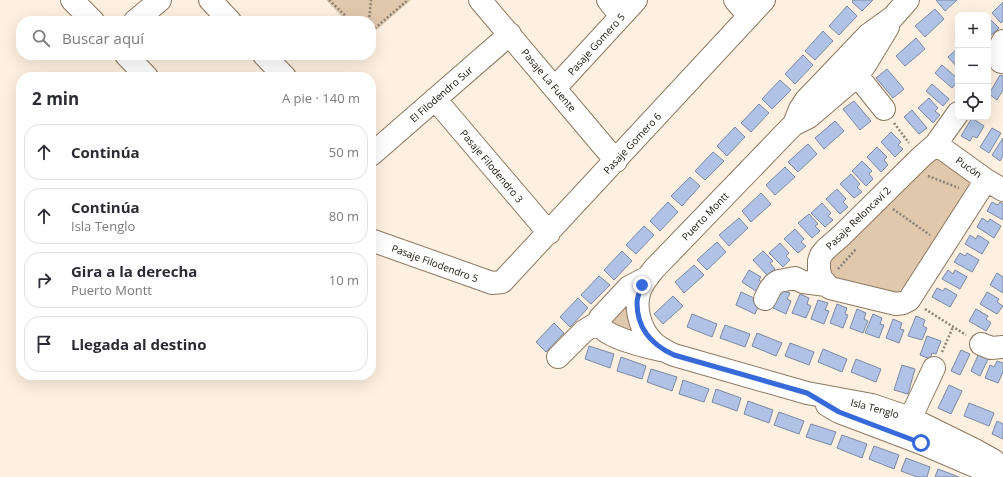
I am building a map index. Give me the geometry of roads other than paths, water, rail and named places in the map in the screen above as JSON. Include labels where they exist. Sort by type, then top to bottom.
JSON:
[{"type":"street","points":[[72,0],[88,16]]},
{"type":"street","points":[[141,16],[160,0]]},
{"type":"street","points":[[210,0],[225,16]]},
{"type":"street","name":"Pasaje La Fuente","points":[[480,0],[616,161]]},
{"type":"street","name":"Pasaje Gomero 5","points":[[555,88],[614,8],[636,0]]},
{"type":"street","points":[[735,0],[749,16]]},
{"type":"street","name":"Pasaje Gomero 6","points":[[499,283],[505,280],[764,0]]},
{"type":"street","name":"Puerto Montt","points":[[639,317],[637,302],[642,285],[648,276],[794,124],[809,117],[851,68],[868,35],[893,16],[908,0]]},
{"type":"street","name":"El Filodendro Sur","points":[[376,151],[510,34]]},
{"type":"street","points":[[997,65],[1000,47],[1003,41]]},
{"type":"street","points":[[131,60],[142,72]]},
{"type":"street","points":[[269,60],[281,72]]},
{"type":"street","points":[[851,68],[884,109]]},
{"type":"street","name":"Pasaje Filodendro 3","points":[[435,99],[549,233]]},
{"type":"street","name":"Pasaje Reloncaví 2","points":[[826,284],[821,278],[819,270],[821,255],[926,158],[955,117]]},
{"type":"street","name":"Pucón","points":[[926,158],[995,185]]},
{"type":"street","points":[[765,299],[774,284],[779,281],[795,278],[803,282],[826,284],[830,288],[896,304],[917,304],[995,185]]},
{"type":"street","name":"Pasaje Filodendro 5","points":[[376,242],[492,283],[499,283]]},
{"type":"street","points":[[795,278],[809,259],[821,255]]},
{"type":"street","points":[[558,357],[584,331],[599,322],[600,318],[629,287],[648,276]]},
{"type":"street","name":"Isla Tenglo","points":[[639,317],[645,334],[663,350],[674,355],[807,393],[872,405],[906,427],[975,450],[992,460],[1003,469]]},
{"type":"street","points":[[599,322],[601,327],[607,332],[642,346],[663,350]]},
{"type":"street","points":[[981,344],[991,348],[1003,347]]},
{"type":"street","points":[[934,368],[906,427],[977,467],[1003,473]]}]
